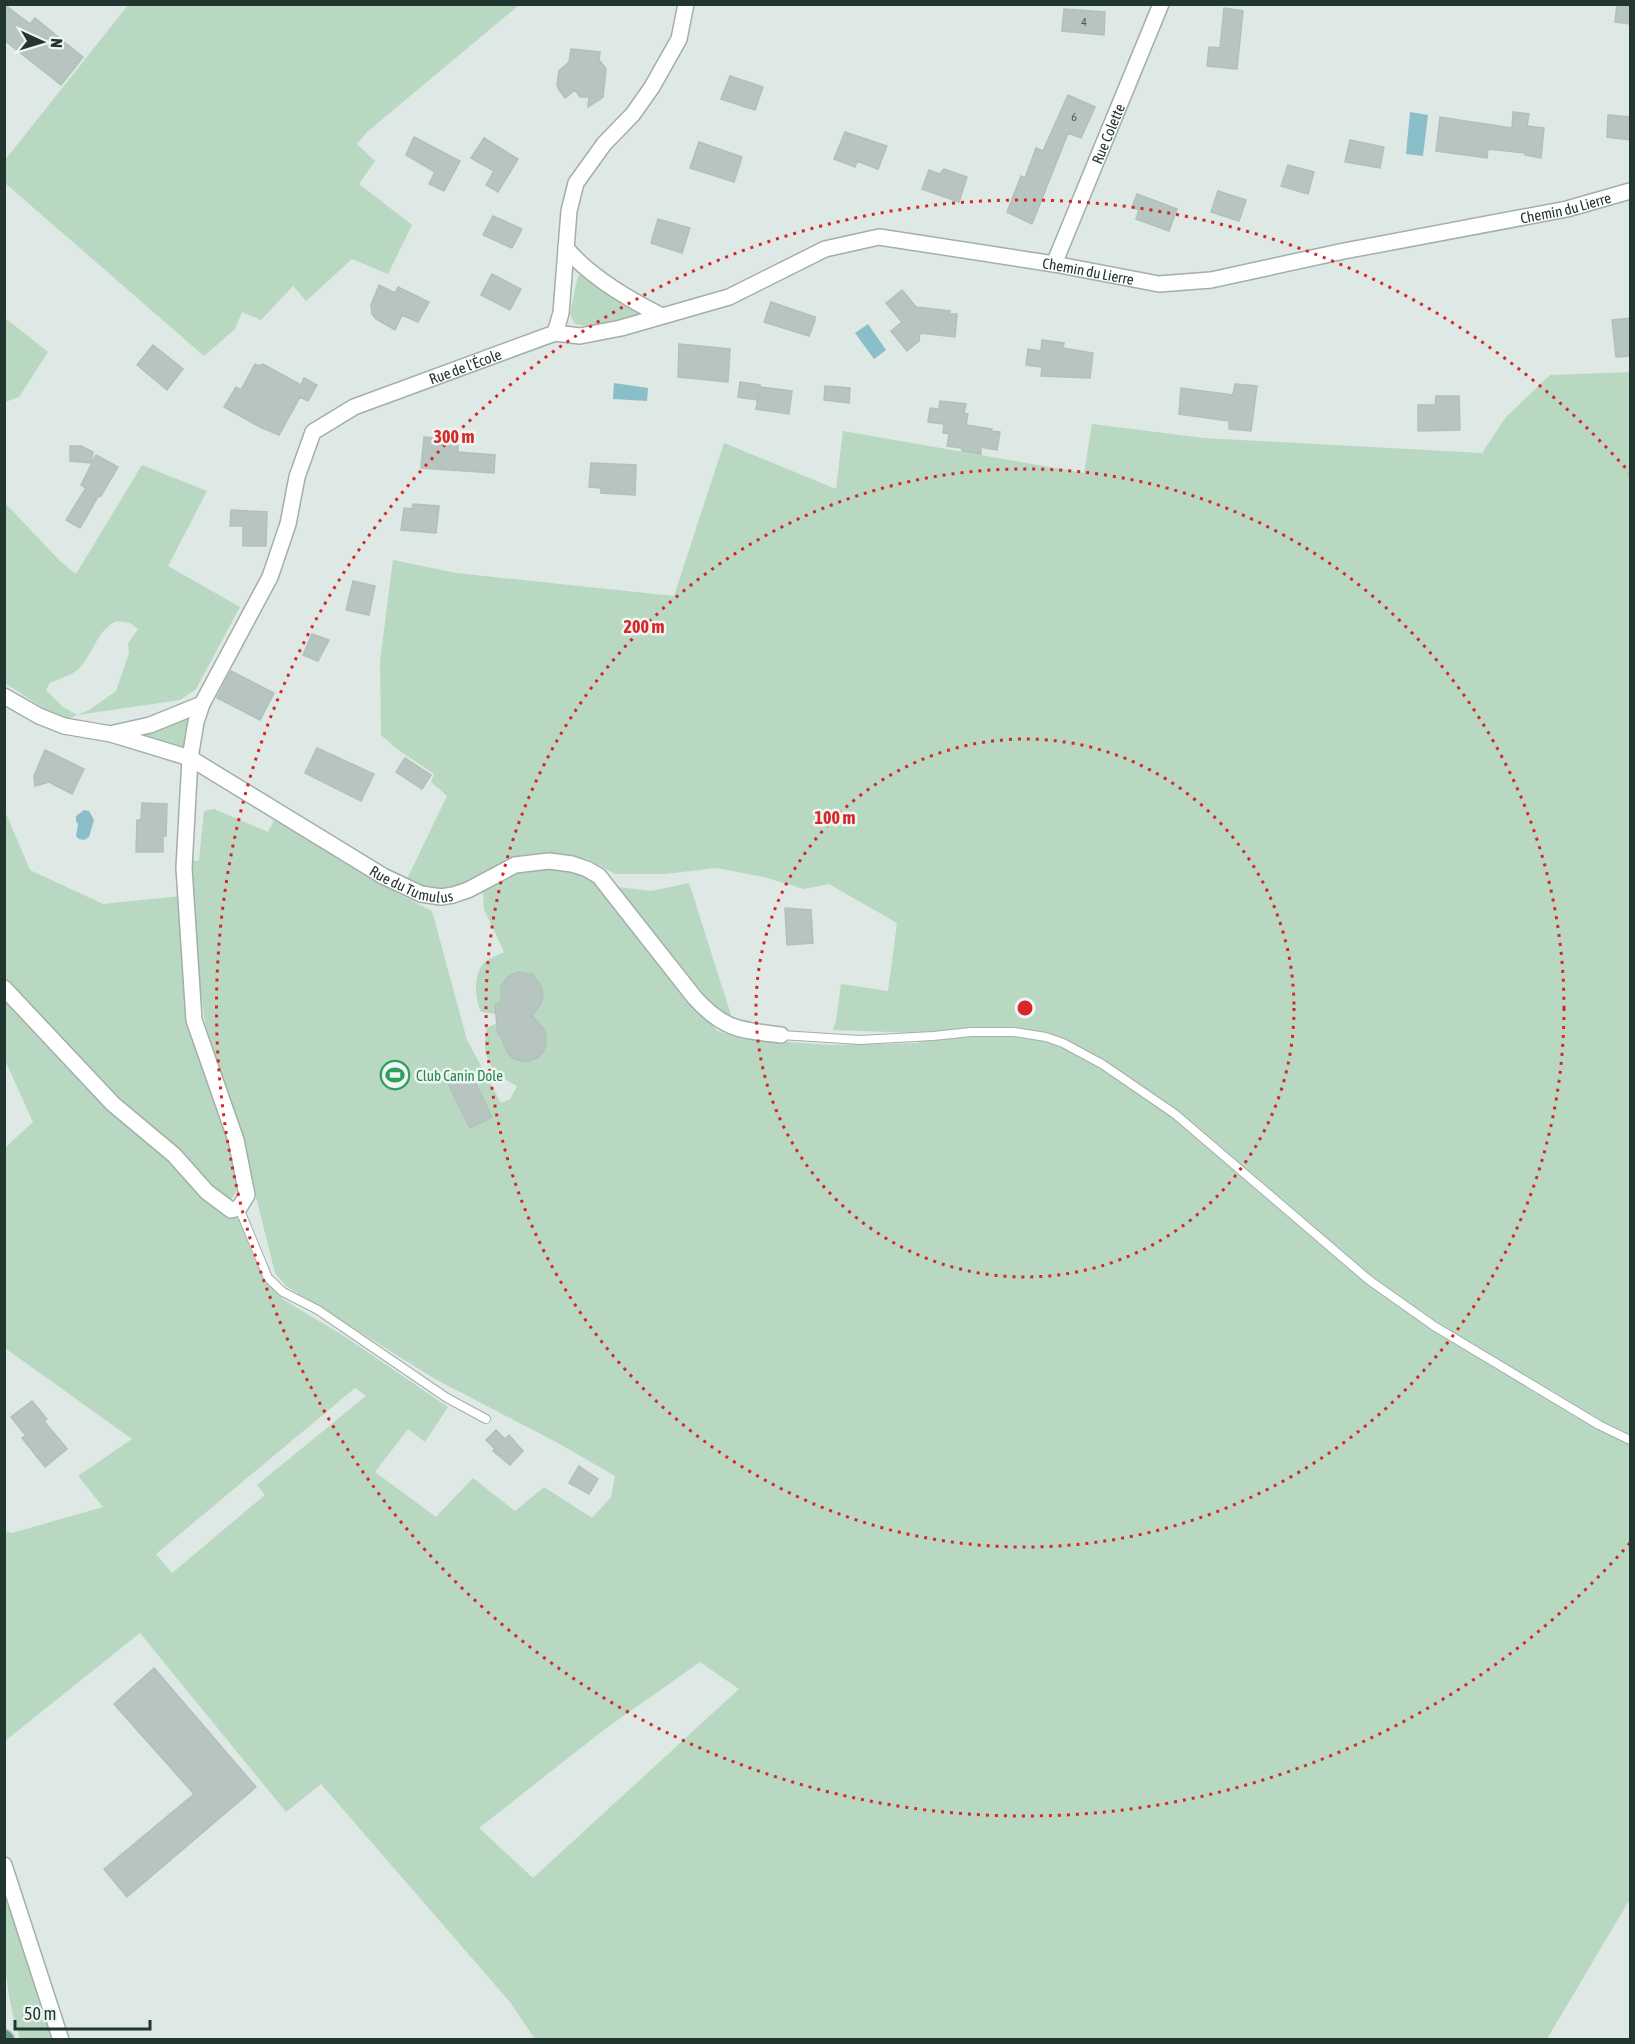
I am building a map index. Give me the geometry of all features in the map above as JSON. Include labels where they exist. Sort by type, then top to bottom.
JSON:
[{"type":"street","points":[[555,333],[561,313],[569,212],[576,183],[604,144],[633,114],[652,87],[679,39],[686,4]]},
{"type":"street","name":"Rue Colette","points":[[1054,264],[1161,4]]},
{"type":"street","name":"Chemin du Lierre","points":[[555,333],[580,336],[621,328],[729,297],[825,249],[879,237],[1054,264],[1159,284],[1211,280],[1344,251],[1558,211],[1630,191]]},
{"type":"street","points":[[566,248],[579,263],[644,307],[662,316]]},
{"type":"street","name":"Rue de l'École","points":[[239,1208],[247,1195],[236,1140],[194,1020],[184,868],[190,758],[196,722],[202,704],[270,577],[288,524],[297,477],[313,432],[354,407],[555,333]]},
{"type":"street","name":"Rue du Tumulus","points":[[4,696],[39,717],[64,726],[111,734],[190,758],[383,876],[421,894],[441,897],[453,895],[468,890],[502,870],[522,864],[549,861],[572,864],[587,869],[599,876],[709,1013],[720,1022],[734,1028],[782,1035]]},
{"type":"street","points":[[111,734],[150,725],[202,704]]},
{"type":"street","points":[[4,988],[113,1104],[174,1155],[207,1192],[231,1210],[239,1208]]},
{"type":"street","points":[[4,1865],[61,2040]]},
{"type":"lane","points":[[782,1035],[860,1040],[971,1032],[1014,1032],[1046,1037],[1063,1043],[1102,1064],[1175,1114],[1369,1280],[1434,1326],[1599,1425],[1630,1440]]},
{"type":"lane","points":[[239,1208],[268,1278],[283,1292],[318,1310],[447,1398],[486,1419]]},
{"type":"green space","points":[[129,4],[519,5],[367,132],[357,144],[375,161],[359,184],[412,225],[388,274],[352,259],[306,301],[293,286],[261,320],[242,312],[235,329],[204,356],[5,183],[5,160]]},
{"type":"green space","points":[[580,274],[641,311],[640,317],[599,326],[575,324],[570,314]]},
{"type":"green space","points":[[5,318],[48,352],[19,397],[5,402]]},
{"type":"green space","points":[[1630,372],[1630,1899],[1547,2039],[535,2039],[510,2002],[321,1784],[286,1812],[140,1633],[5,1741],[5,1531],[12,1533],[103,1507],[78,1476],[132,1439],[5,1348],[5,1148],[33,1122],[5,1060],[4,809],[30,870],[103,904],[181,896],[187,999],[233,1152],[239,1187],[223,1212],[238,1219],[262,1277],[284,1300],[344,1336],[448,1407],[425,1442],[408,1429],[375,1472],[436,1517],[473,1478],[515,1511],[544,1487],[592,1518],[611,1497],[615,1476],[558,1443],[435,1379],[286,1286],[275,1273],[250,1173],[205,1023],[190,910],[191,860],[199,861],[204,811],[214,809],[268,832],[274,820],[432,911],[467,1040],[501,1103],[510,1099],[517,1086],[500,1076],[490,1063],[485,1038],[487,1028],[497,1023],[496,1014],[481,1012],[477,1001],[476,981],[480,969],[485,962],[504,952],[484,909],[483,890],[520,870],[537,868],[570,870],[595,881],[614,901],[717,1031],[745,1039],[832,1045],[919,1043],[919,1033],[833,1030],[841,984],[888,991],[897,923],[829,884],[804,889],[764,877],[716,868],[665,874],[615,874],[588,859],[533,855],[517,858],[469,885],[444,890],[427,890],[405,883],[447,796],[431,782],[434,774],[381,735],[380,661],[393,560],[456,573],[674,596],[724,443],[836,489],[843,431],[1084,473],[1092,424],[1204,438],[1482,453],[1506,417],[1550,375]],"holes":[[[355,1388],[366,1396],[257,1485],[265,1495],[172,1573],[156,1554]],[[700,1662],[739,1689],[533,1878],[479,1828],[605,1729]]]},
{"type":"green space","points":[[142,465],[207,491],[168,566],[240,607],[196,689],[180,700],[77,715],[68,719],[46,710],[5,683],[5,503],[60,561],[76,574]],"holes":[[[117,621],[130,623],[138,629],[128,643],[129,653],[116,691],[89,710],[77,715],[63,707],[46,690],[50,683],[76,671],[104,630],[110,625]]]},
{"type":"green space","points":[[190,715],[185,751],[140,735]]},
{"type":"green space","points":[[689,883],[732,1018],[715,1007],[684,977],[618,887],[651,891]]},
{"type":"green space","points":[[4,1894],[53,2039],[20,2039],[7,1985]]},
{"type":"water","points":[[1410,112],[1428,115],[1423,156],[1406,154]]},
{"type":"water","points":[[868,324],[886,350],[874,359],[855,333]]},
{"type":"water","points":[[614,383],[648,388],[647,401],[613,399]]},
{"type":"water","points":[[84,810],[89,811],[94,820],[89,837],[84,840],[76,836],[78,824],[76,816]]},
{"type":"building","points":[[4,4],[30,24],[35,18],[83,57],[61,85],[4,40]]},
{"type":"building","points":[[1617,4],[1630,4],[1630,24],[1615,22]]},
{"type":"building","points":[[1224,8],[1243,11],[1237,69],[1207,66],[1209,47],[1220,48]]},
{"type":"building","points":[[1064,9],[1105,12],[1104,35],[1062,31]]},
{"type":"building","points":[[571,49],[600,52],[599,60],[606,69],[603,97],[588,107],[589,97],[580,97],[575,90],[565,98],[557,85],[559,71],[569,62]]},
{"type":"building","points":[[730,76],[763,87],[755,110],[721,99]]},
{"type":"building","points":[[1068,95],[1095,107],[1081,138],[1068,133],[1032,224],[1007,212],[1021,176],[1025,178],[1036,148],[1043,151]]},
{"type":"building","points":[[1513,112],[1529,114],[1527,126],[1544,128],[1541,158],[1525,155],[1525,153],[1488,149],[1487,158],[1436,151],[1440,117],[1512,128]]},
{"type":"building","points":[[1608,115],[1630,117],[1630,140],[1607,137]]},
{"type":"building","points":[[845,132],[887,146],[878,169],[857,161],[855,167],[834,159]]},
{"type":"building","points":[[414,137],[460,161],[444,191],[429,184],[435,172],[406,155]]},
{"type":"building","points":[[484,138],[518,159],[498,192],[486,185],[494,171],[471,158]]},
{"type":"building","points":[[1350,140],[1384,147],[1380,168],[1345,162]]},
{"type":"building","points":[[699,142],[742,157],[734,182],[690,168]]},
{"type":"building","points":[[1288,165],[1314,172],[1308,194],[1281,186]]},
{"type":"building","points":[[944,169],[967,177],[959,202],[922,189],[929,170],[940,174]]},
{"type":"building","points":[[1218,191],[1246,200],[1239,221],[1211,212]]},
{"type":"building","points":[[1137,194],[1177,209],[1169,231],[1136,219],[1139,210],[1132,207]]},
{"type":"building","points":[[493,216],[522,229],[512,248],[483,235]]},
{"type":"building","points":[[658,219],[690,228],[682,253],[651,243]]},
{"type":"building","points":[[492,274],[521,289],[510,310],[481,295]]},
{"type":"building","points":[[379,285],[395,293],[398,287],[429,302],[418,322],[402,315],[395,330],[376,319],[372,314],[371,305]]},
{"type":"building","points":[[902,290],[916,307],[957,314],[955,337],[920,333],[919,341],[907,351],[891,331],[902,322],[886,303]]},
{"type":"building","points":[[771,302],[815,317],[809,336],[764,322]]},
{"type":"building","points":[[1630,318],[1630,356],[1616,357],[1612,320]]},
{"type":"building","points":[[1042,340],[1064,343],[1063,348],[1093,353],[1090,378],[1041,376],[1042,367],[1026,365],[1028,349],[1041,351]]},
{"type":"building","points":[[679,344],[730,349],[728,382],[678,377]]},
{"type":"building","points":[[153,345],[183,369],[167,390],[137,365]]},
{"type":"building","points":[[255,364],[259,366],[263,364],[301,385],[304,378],[317,385],[308,401],[300,397],[279,435],[224,407],[236,387],[241,390]]},
{"type":"building","points":[[740,382],[792,391],[789,414],[756,409],[759,392],[757,400],[738,397]]},
{"type":"building","points":[[1235,384],[1257,386],[1251,431],[1229,429],[1229,421],[1179,414],[1181,388],[1233,395]]},
{"type":"building","points":[[825,386],[850,388],[849,403],[824,400]]},
{"type":"building","points":[[1436,396],[1459,396],[1460,430],[1418,431],[1418,405],[1435,405]]},
{"type":"building","points":[[940,401],[966,404],[964,413],[968,414],[966,425],[1000,432],[997,450],[981,447],[981,454],[947,446],[949,434],[943,433],[944,424],[928,422],[930,408],[939,409]]},
{"type":"building","points":[[424,437],[458,440],[458,452],[495,455],[494,473],[421,468]]},
{"type":"building","points":[[70,446],[81,446],[93,452],[91,463],[70,461]]},
{"type":"building","points":[[96,455],[118,467],[80,528],[66,520],[86,488],[81,485]]},
{"type":"building","points":[[591,463],[636,465],[635,495],[601,493],[601,488],[589,487]]},
{"type":"building","points":[[413,504],[439,506],[436,533],[401,530],[404,508],[412,509]]},
{"type":"building","points":[[231,510],[267,512],[266,546],[243,546],[243,526],[230,526]]},
{"type":"building","points":[[353,581],[375,586],[369,615],[346,610]]},
{"type":"building","points":[[312,634],[329,640],[318,661],[303,655]]},
{"type":"building","points":[[231,671],[274,693],[260,720],[217,698]]},
{"type":"building","points":[[317,748],[374,774],[361,801],[305,773]]},
{"type":"building","points":[[45,750],[84,769],[72,794],[49,782],[35,786],[34,776]]},
{"type":"building","points":[[405,758],[431,775],[422,789],[396,772]]},
{"type":"building","points":[[142,803],[167,804],[163,852],[136,852],[137,820],[141,820]]},
{"type":"building","points":[[785,908],[811,910],[813,943],[787,945]]},
{"type":"building","points":[[518,972],[533,975],[542,988],[543,995],[541,1003],[532,1016],[543,1028],[546,1044],[543,1052],[537,1058],[529,1061],[513,1058],[498,1035],[495,1005],[501,1002],[501,986],[510,975]]},
{"type":"building","points":[[470,1072],[492,1117],[470,1128],[448,1083]]},
{"type":"building","points":[[32,1401],[47,1419],[44,1421],[67,1449],[45,1467],[22,1438],[26,1436],[11,1417]]},
{"type":"building","points":[[496,1430],[505,1439],[509,1435],[523,1451],[510,1465],[493,1451],[495,1449],[486,1440]]},
{"type":"building","points":[[579,1466],[598,1479],[589,1494],[569,1483]]},
{"type":"building","points":[[154,1668],[256,1787],[127,1897],[104,1869],[194,1794],[114,1704]]},
{"type":"place","name":"Club Canin Dole","points":[[395,1075]]}]
